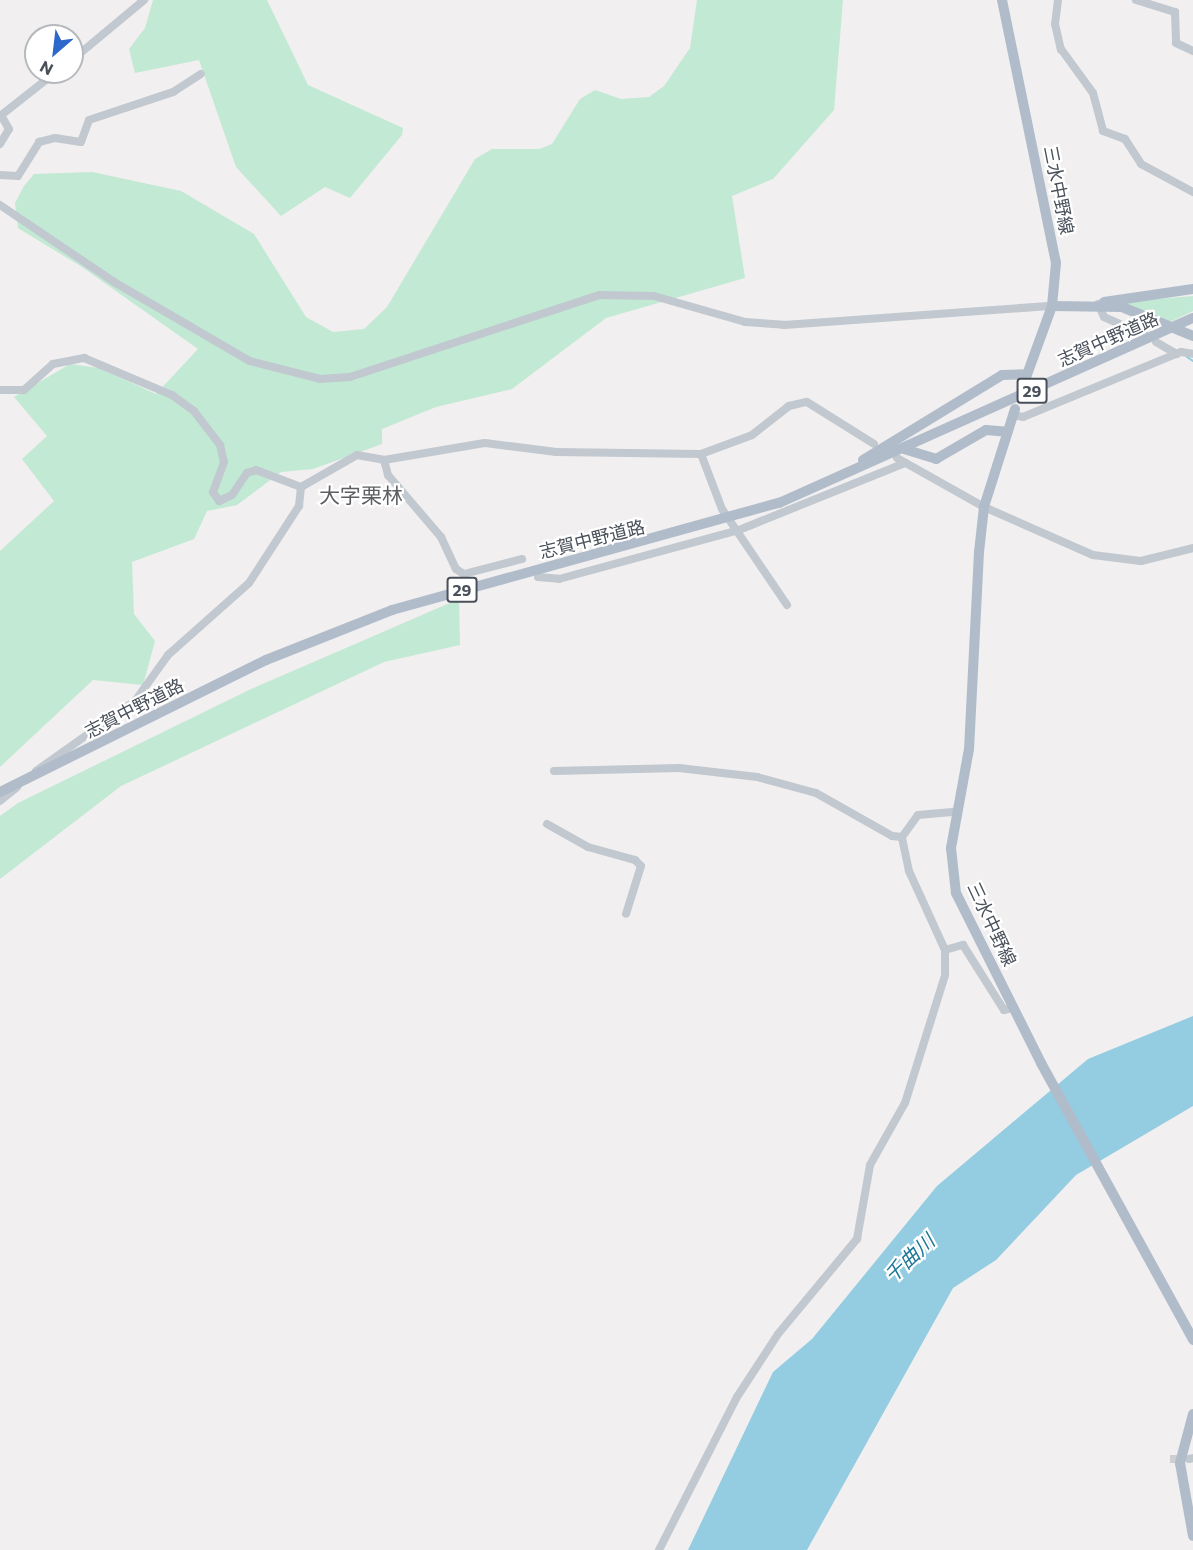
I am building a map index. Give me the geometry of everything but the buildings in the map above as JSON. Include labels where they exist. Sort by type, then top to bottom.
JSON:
[{"type":"main road","name":"三水中野線","points":[[835,479],[994,379],[1008,373],[1026,379],[1052,306],[1056,263],[1002,0]]},
{"type":"main road","points":[[1052,306],[1098,303],[1193,289]]},
{"type":"main road","points":[[1098,303],[1133,310],[1193,336]]},
{"type":"main road","name":"志賀中野道路","points":[[0,792],[266,660],[392,610],[722,522],[835,479],[902,457],[1159,338],[1193,318]]},
{"type":"main road","name":"三水中野線","points":[[1014,412],[984,507],[969,749],[955,812],[951,848],[956,893],[1041,1063],[1192,1334]]},
{"type":"main road","points":[[902,457],[936,459],[986,430],[1007,432]]},
{"type":"main road","points":[[1193,1414],[1180,1463],[1193,1536]]},
{"type":"street","points":[[84,50],[144,0]]},
{"type":"street","points":[[1058,0],[1055,24],[1061,49],[1093,93],[1103,131],[1125,139],[1141,164],[1193,192]]},
{"type":"street","points":[[1136,0],[1175,12],[1176,43],[1193,51]]},
{"type":"street","points":[[0,175],[18,176],[39,142],[55,138],[81,142],[89,120],[173,92],[201,74]]},
{"type":"street","points":[[0,144],[9,129],[1,116],[41,84]]},
{"type":"street","points":[[0,205],[114,282],[250,361],[311,378],[350,377],[600,295],[654,296],[745,322],[784,325],[1052,306]]},
{"type":"street","points":[[1098,303],[1104,317],[1142,334]]},
{"type":"street","points":[[1159,338],[1179,353]]},
{"type":"street","points":[[1014,412],[1023,417],[1179,353],[1193,354]]},
{"type":"street","points":[[0,390],[24,390],[61,360],[91,359],[162,390],[194,411],[220,445],[224,462],[213,492],[219,501],[232,495],[244,475],[256,470],[301,487]]},
{"type":"street","points":[[301,487],[357,455],[384,460],[485,443],[556,452],[701,454],[752,435],[789,406],[807,402],[874,444]]},
{"type":"street","points":[[701,454],[722,509],[739,530],[787,605]]},
{"type":"street","points":[[538,578],[559,579],[739,530],[902,457],[984,507],[1060,543],[1117,561],[1141,561],[1193,548]]},
{"type":"street","points":[[384,460],[388,475],[441,537],[456,569],[464,574],[522,559]]},
{"type":"street","points":[[0,801],[61,750],[117,717],[142,695],[168,654],[249,583],[300,506],[301,487]]},
{"type":"street","points":[[554,771],[679,768],[757,777],[816,793],[892,836],[902,837]]},
{"type":"street","points":[[659,1550],[737,1397],[778,1334],[857,1239],[870,1165],[905,1102],[945,975],[945,950],[909,871],[902,837],[918,815],[955,812]]},
{"type":"street","points":[[547,825],[588,847],[635,860],[641,866],[626,914]]},
{"type":"street","points":[[945,950],[963,945],[1004,1010],[1013,1008]]},
{"type":"green space","points":[[153,0],[267,0],[308,85],[403,128],[402,135],[350,198],[325,187],[281,216],[236,167],[199,60],[135,73],[129,49],[145,28]]},
{"type":"green space","points":[[697,0],[843,0],[834,110],[773,179],[732,196],[745,278],[606,318],[512,389],[436,407],[382,429],[382,444],[313,469],[281,472],[237,505],[207,511],[194,539],[132,562],[134,614],[155,641],[143,685],[93,680],[0,767],[0,551],[54,501],[22,459],[47,436],[14,397],[70,364],[99,368],[156,394],[198,349],[82,267],[18,228],[15,203],[34,174],[92,172],[181,191],[254,234],[306,317],[333,332],[364,329],[387,307],[475,159],[492,149],[539,149],[552,144],[580,99],[595,90],[621,99],[649,97],[664,86],[690,48]]},
{"type":"green space","points":[[1193,296],[1193,311],[1170,322],[1121,302]]},
{"type":"green space","points":[[459,599],[460,645],[384,662],[121,786],[0,879],[0,816],[18,803],[249,690]]},
{"type":"water","name":"千曲川","points":[[1193,1016],[1193,1106],[1076,1175],[996,1260],[953,1288],[807,1550],[688,1550],[773,1372],[812,1339],[937,1186],[1088,1059]]},
{"type":"waterway","points":[[1131,322],[1147,333]]},
{"type":"waterway","points":[[1187,357],[1193,361]]},
{"type":"tunnel","points":[[1170,1459],[1185,1459]]},
{"type":"district","name":"大字栗林","points":[[361,495]]}]
